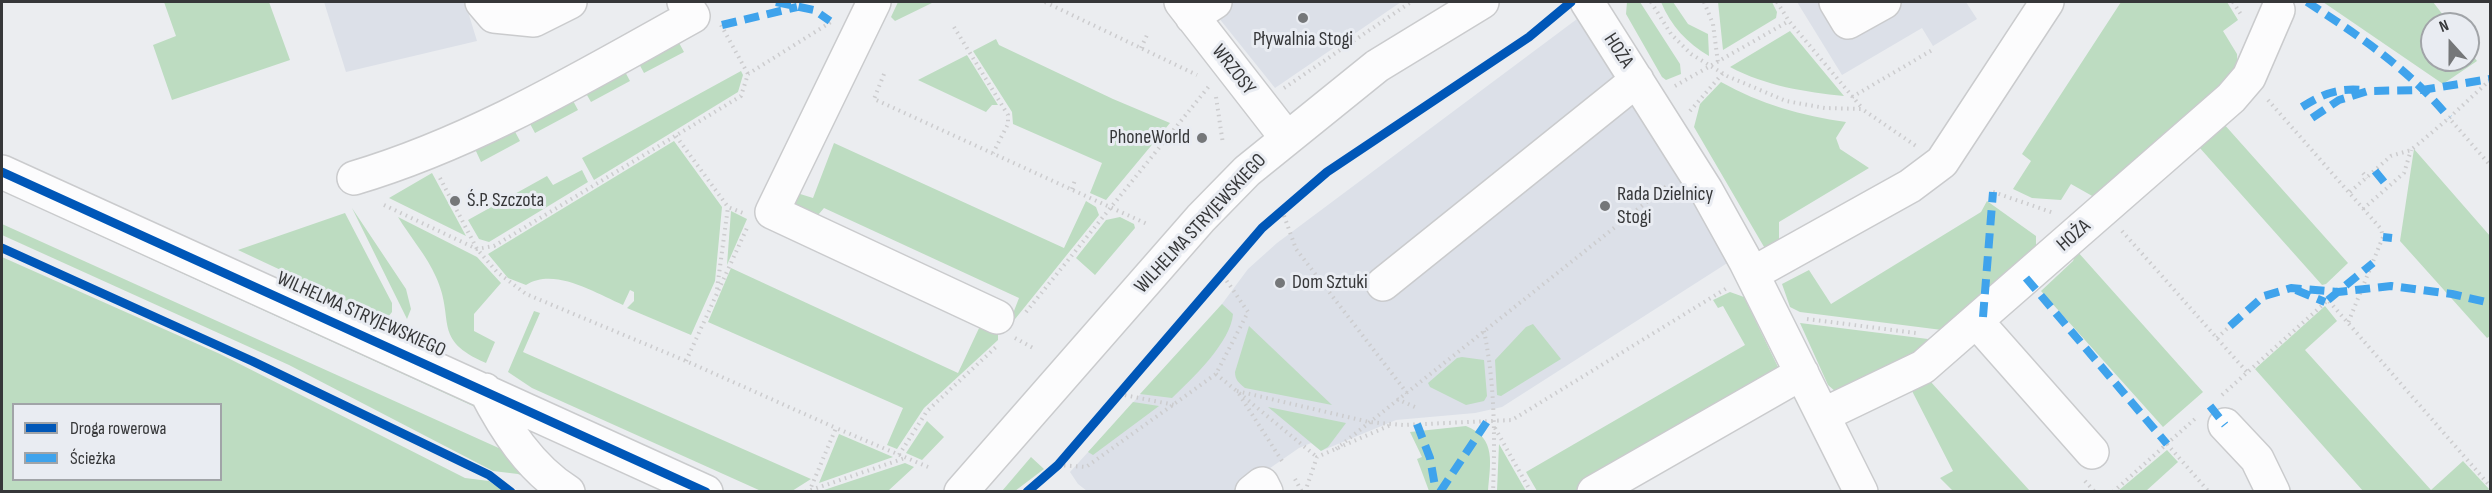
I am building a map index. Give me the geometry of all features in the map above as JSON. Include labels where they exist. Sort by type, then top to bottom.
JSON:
[{"type":"street","points":[[482,2],[494,16],[534,20],[570,2]]},
{"type":"street","points":[[354,178],[448,146],[546,98],[693,16],[684,2]]},
{"type":"street","points":[[874,2],[772,212],[1008,324]]},
{"type":"street","name":"HOŻA","points":[[1587,2],[1700,180],[1742,280],[1802,373],[1861,492]]},
{"type":"street","points":[[1836,2],[1848,22],[1884,2]]},
{"type":"street","points":[[1742,280],[1910,186],[1942,162],[2047,2]]},
{"type":"street","name":"WILHELMA STRYJEWSKIEGO","points":[[961,492],[1201,218],[1247,171],[1286,137],[1377,66],[1464,6]]},
{"type":"street","name":"WRZOSY","points":[[1196,7],[1286,137]]},
{"type":"street","name":"HOŻA","points":[[1824,415],[1923,367],[1977,322],[2240,88],[2249,76],[2278,10]]},
{"type":"street","points":[[1383,284],[1637,80]]},
{"type":"street","name":"WILHELMA STRYJEWSKIEGO","points":[[2,172],[706,492]]},
{"type":"street","points":[[1977,322],[2092,453]]},
{"type":"street","points":[[1594,492],[1802,373]]},
{"type":"street","points":[[485,390],[503,426],[524,452],[547,477],[568,492]]},
{"type":"street","points":[[2225,424],[2257,459],[2272,492]]},
{"type":"street","points":[[1252,492],[1262,484],[1279,482]]},
{"type":"path","points":[[1045,2],[1194,72],[1215,91],[1223,144]]},
{"type":"path","points":[[1277,93],[1411,2]]},
{"type":"path","points":[[1651,2],[1671,34],[1691,54],[1723,73],[1786,101],[1825,108],[1862,109]]},
{"type":"path","points":[[1704,2],[1713,24],[1718,63]]},
{"type":"path","points":[[1777,2],[1789,21],[1862,109],[1942,162]]},
{"type":"path","points":[[384,205],[477,249],[494,246],[741,96],[748,74],[830,21],[857,36]]},
{"type":"path","points":[[1676,86],[1713,67],[1789,21]]},
{"type":"path","points":[[954,27],[1008,115],[1008,124],[993,153]]},
{"type":"path","points":[[1141,48],[1147,35]]},
{"type":"path","points":[[1852,97],[1934,49]]},
{"type":"path","points":[[1682,120],[1723,73]]},
{"type":"path","points":[[884,74],[874,99],[1147,224]]},
{"type":"path","points":[[2350,192],[2391,156],[2411,150],[2490,80]]},
{"type":"path","points":[[899,455],[927,411],[1008,324],[1111,207],[1210,86]]},
{"type":"path","points":[[2264,95],[2381,229],[2383,237],[2348,323]]},
{"type":"path","points":[[2449,118],[2490,165]]},
{"type":"path","points":[[676,135],[728,207],[751,217],[686,361]]},
{"type":"path","points":[[2364,208],[2404,173],[2411,150]]},
{"type":"path","points":[[2363,173],[2367,178]]},
{"type":"path","points":[[439,176],[477,249],[496,272],[526,294],[928,467]]},
{"type":"path","points":[[1336,449],[1676,178]]},
{"type":"path","points":[[1072,189],[1075,180]]},
{"type":"path","points":[[1993,192],[2061,216],[2078,232]]},
{"type":"path","points":[[717,293],[728,207]]},
{"type":"path","points":[[1282,210],[1296,249],[1407,393]]},
{"type":"path","points":[[2103,210],[2247,372]]},
{"type":"path","points":[[1058,465],[1086,467],[1176,405],[1216,374],[1248,312],[1222,274]]},
{"type":"path","points":[[1237,391],[1370,422],[1394,424],[1512,420],[1718,292],[1742,280]]},
{"type":"path","points":[[2328,300],[2490,486]]},
{"type":"path","points":[[2217,338],[2230,326]]},
{"type":"path","points":[[1484,331],[1490,359],[1495,427],[1493,492]]},
{"type":"path","points":[[1216,374],[1317,457]]},
{"type":"path","points":[[1237,391],[1285,464]]},
{"type":"path","points":[[1119,394],[1176,405]]},
{"type":"path","points":[[1397,399],[1418,408]]},
{"type":"path","points":[[1279,482],[1304,492],[1317,457],[1394,424]]},
{"type":"path","points":[[1495,427],[1531,492]]},
{"type":"path","points":[[808,491],[836,428]]},
{"type":"path","points":[[2167,444],[2209,492]]},
{"type":"path","points":[[808,491],[905,458]]},
{"type":"shaded area","points":[[324,2],[465,2],[477,41],[346,72]]},
{"type":"shaded area","points":[[1206,2],[1401,2],[1275,88]]},
{"type":"shaded area","points":[[1797,2],[1966,2],[1977,19],[1933,46],[1922,28],[1842,75]]},
{"type":"shaded area","points":[[1577,19],[1659,136],[1732,260],[1502,407],[1475,413],[1396,420],[1321,451],[1311,443],[1299,448],[1237,491],[1087,491],[1078,484],[1070,472],[1222,304],[1248,269],[1277,243]]},
{"type":"green space","points":[[164,2],[269,2],[290,60],[172,100],[153,45],[176,36]]},
{"type":"green space","points":[[898,2],[934,2],[895,21],[891,17]]},
{"type":"green space","points":[[1627,2],[1640,2],[1680,64],[1681,74],[1666,80],[1662,77],[1626,14]]},
{"type":"green space","points":[[1661,2],[1673,2],[1688,24],[1708,34],[1709,56],[1680,33]]},
{"type":"green space","points":[[1718,2],[1772,2],[1777,12],[1776,18],[1723,50]]},
{"type":"green space","points":[[2121,2],[2227,2],[2238,20],[2223,31],[2237,54],[2238,71],[2094,197],[2071,184],[2061,200],[2032,198],[2013,189],[2031,161],[2022,154]]},
{"type":"green space","points":[[2323,2],[2433,2],[2441,12],[2420,12],[2420,68]]},
{"type":"green space","points":[[1790,31],[1844,96],[1786,87],[1744,74],[1730,67]]},
{"type":"green space","points":[[677,39],[684,52],[644,73],[637,60]]},
{"type":"green space","points":[[996,39],[999,45],[1113,99],[1170,123],[1106,200],[1090,193],[1102,163],[1013,124],[1012,112],[973,51]]},
{"type":"green space","points":[[967,55],[998,105],[992,105],[986,112],[918,80]]},
{"type":"green space","points":[[623,68],[630,81],[591,102],[584,90]]},
{"type":"green space","points":[[741,71],[743,75],[738,92],[594,180],[582,158]]},
{"type":"green space","points":[[2425,72],[2461,72],[2443,84]]},
{"type":"green space","points":[[1721,82],[1751,97],[1782,108],[1846,122],[1836,138],[1840,149],[1869,168],[1779,222],[1779,247],[1767,252],[1694,127],[1700,104]]},
{"type":"green space","points":[[571,97],[578,110],[535,133],[528,120]]},
{"type":"green space","points":[[2223,123],[2348,263],[2326,284],[2322,285],[2199,147]]},
{"type":"green space","points":[[513,128],[520,141],[481,162],[475,149]]},
{"type":"green space","points":[[674,141],[722,207],[715,281],[691,335],[627,308],[634,301],[634,292],[630,290],[623,305],[562,280],[537,280],[526,285],[508,278],[488,254]]},
{"type":"green space","points":[[834,143],[1064,248],[1086,201],[1096,207],[1099,215],[1007,329],[1019,298],[824,208],[813,221],[794,210],[794,197],[797,193],[813,198]]},
{"type":"green space","points":[[2414,149],[2490,236],[2490,336],[2487,338],[2400,241]]},
{"type":"green space","points":[[582,170],[588,182],[489,242],[479,239],[468,220],[547,176],[553,185]]},
{"type":"green space","points":[[432,173],[466,236],[389,198]]},
{"type":"green space","points":[[2,185],[463,396],[475,407],[2,191]]},
{"type":"green space","points":[[1987,201],[2036,236],[2036,249],[1942,330],[1800,312],[1790,307],[1782,284],[1809,270],[1831,304],[1981,212]]},
{"type":"green space","points":[[352,208],[406,289],[411,309],[407,319]]},
{"type":"green space","points":[[731,211],[747,219],[727,265]]},
{"type":"green space","points":[[345,213],[392,303],[392,312],[388,317],[381,317],[238,250]]},
{"type":"green space","points":[[398,217],[477,257],[501,283],[474,314],[474,331],[495,342],[486,363],[458,346],[451,337],[442,292],[436,277]]},
{"type":"green space","points":[[1120,217],[1134,224],[1135,228],[1095,275],[1076,258],[1106,220]]},
{"type":"green space","points":[[2,224],[512,454],[540,484],[518,474],[493,471],[289,365],[2,235]]},
{"type":"green space","points":[[2077,251],[2203,392],[2163,427],[2041,291],[2073,261]]},
{"type":"green space","points":[[2,257],[220,354],[465,478],[489,481],[503,491],[2,491]]},
{"type":"green space","points":[[731,268],[958,373],[980,326],[998,334],[998,340],[924,408],[897,449],[887,445],[903,408],[708,322]]},
{"type":"green space","points":[[1730,292],[1744,297],[1778,367],[1776,374],[1577,491],[1537,491],[1526,472],[1745,345],[1723,306],[1718,308],[1713,300]]},
{"type":"green space","points":[[1222,304],[1233,314],[1231,325],[1218,348],[1200,370],[1172,398],[1140,394]]},
{"type":"green space","points":[[2325,306],[2337,321],[2305,350],[2431,490],[2463,461],[2489,489],[2486,492],[2363,491],[2255,369]]},
{"type":"green space","points":[[534,311],[540,313],[523,352],[811,479],[792,491],[761,491],[532,388],[508,372]]},
{"type":"green space","points":[[1800,323],[1928,339],[1934,344],[1836,392],[1828,385]]},
{"type":"green space","points":[[1533,324],[1561,359],[1501,396],[1497,395],[1495,360],[1526,327]]},
{"type":"green space","points":[[1249,326],[1332,405],[1245,388],[1241,385],[1235,372]]},
{"type":"green space","points":[[1457,358],[1484,360],[1487,396],[1484,401],[1466,405],[1430,387],[1428,383]]},
{"type":"green space","points":[[1930,381],[2030,491],[1953,491],[1940,478],[1953,471],[1911,389]]},
{"type":"green space","points":[[1133,402],[1159,406],[1093,455],[1088,452]]},
{"type":"green space","points":[[1268,407],[1346,423],[1328,447],[1321,451]]},
{"type":"green space","points":[[927,421],[944,437],[922,460],[906,453]]},
{"type":"green space","points":[[1466,426],[1483,437],[1487,445],[1490,462],[1488,491],[1429,491],[1417,459],[1422,457],[1410,432]]},
{"type":"green space","points":[[839,434],[893,457],[819,483]]},
{"type":"green space","points":[[1499,444],[1526,491],[1497,491]]},
{"type":"green space","points":[[2167,450],[2178,462],[2146,491],[2118,491]]},
{"type":"green space","points":[[1031,457],[1044,469],[1015,491],[1002,491]]},
{"type":"green space","points":[[905,463],[914,467],[888,491],[821,491]]},
{"type":"marked path","points":[[776,2],[814,10],[830,21]]},
{"type":"marked path","points":[[2307,2],[2364,40],[2400,68],[2434,100],[2449,118]]},
{"type":"marked path","points":[[722,25],[797,7]]},
{"type":"marked path","points":[[2312,118],[2339,100],[2368,91],[2422,90],[2490,79]]},
{"type":"marked path","points":[[2302,107],[2330,93],[2362,90]]},
{"type":"marked path","points":[[2375,171],[2384,182]]},
{"type":"marked path","points":[[1983,317],[1993,192]]},
{"type":"marked path","points":[[2383,237],[2392,238]]},
{"type":"marked path","points":[[2328,300],[2373,263]]},
{"type":"marked path","points":[[2026,278],[2167,444]]},
{"type":"marked path","points":[[2230,326],[2264,296],[2291,288],[2338,292],[2391,286],[2452,294],[2490,303]]},
{"type":"marked path","points":[[2296,290],[2325,302]]},
{"type":"marked path","points":[[2210,406],[2225,425]]},
{"type":"marked path","points":[[1440,492],[1488,420]]},
{"type":"marked path","points":[[1417,424],[1430,458],[1436,492]]},
{"type":"cycle path","points":[[1027,492],[1058,465],[1262,228],[1327,172],[1529,37],[1571,2]]},
{"type":"cycle path","points":[[2,172],[706,492]]},
{"type":"cycle path","points":[[2,248],[252,361],[489,475],[511,492]]},
{"type":"place","name":"Pływalnia Stogi","points":[[1303,18]]},
{"type":"place","name":"PhoneWorld","points":[[1202,138]]},
{"type":"place","name":"Ś.P. Szczota","points":[[455,201]]},
{"type":"place","name":"Rada Dzielnicy Stogi","points":[[1605,206]]},
{"type":"place","name":"Dom Sztuki","points":[[1280,283]]}]
